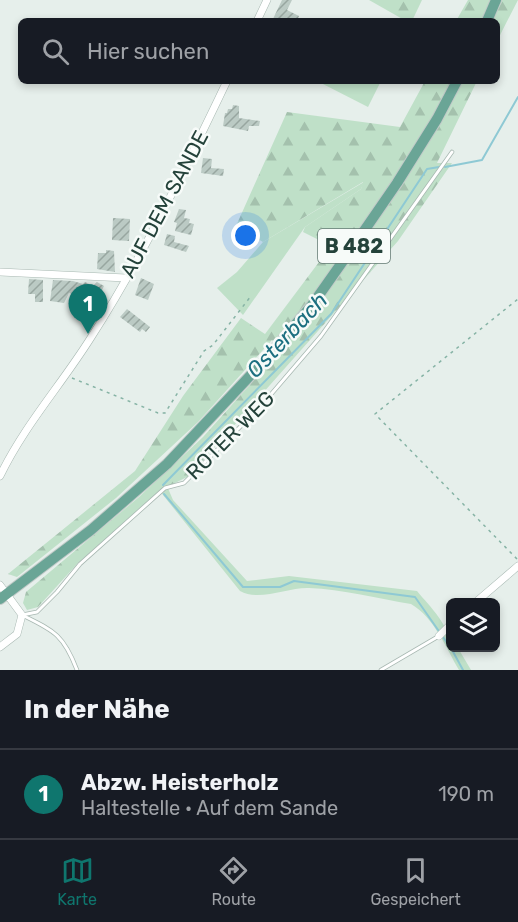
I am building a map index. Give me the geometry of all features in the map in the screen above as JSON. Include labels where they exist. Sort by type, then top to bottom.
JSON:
[{"type":"main road","points":[[488,18],[496,0]]},
{"type":"main road","name":"B 482","points":[[2,592],[91,530],[166,464],[289,333],[312,306],[397,183],[437,119],[455,84]]},
{"type":"street","points":[[258,18],[267,0]]},
{"type":"street","name":"AUF DEM SANDE","points":[[0,476],[10,455],[30,424],[92,337],[126,278],[160,218],[226,84]]},
{"type":"street","points":[[0,272],[126,278]]},
{"type":"street","points":[[482,598],[518,566]]},
{"type":"street","points":[[0,647],[17,634],[22,615],[2,592]]},
{"type":"street","points":[[441,634],[446,629]]},
{"type":"lane","name":"ROTER WEG","points":[[22,615],[37,612],[80,564],[165,488],[183,483],[195,473],[261,406],[321,336],[452,152]]},
{"type":"lane","points":[[22,615],[50,629],[64,642],[77,670]]},
{"type":"lane","points":[[381,670],[441,634]]},
{"type":"path","points":[[66,375],[158,413],[165,413],[204,351],[213,345],[251,296]]},
{"type":"path","points":[[518,300],[375,414],[518,560]]},
{"type":"green space","points":[[369,0],[422,0],[413,18],[401,18]]},
{"type":"green space","points":[[468,0],[518,0],[500,35],[500,18],[458,18]]},
{"type":"green space","points":[[323,84],[380,84],[368,107]]},
{"type":"green space","points":[[423,84],[476,84],[437,163],[452,163],[398,241],[189,476],[159,491],[78,563],[38,607],[27,610],[23,603],[26,592],[139,497],[203,437],[281,350],[272,340],[198,422],[116,498],[17,577],[8,574],[135,471],[183,396],[241,318],[265,334],[331,246],[303,232],[305,227],[361,189],[363,182],[263,242],[236,226],[287,112],[400,127]]},
{"type":"green space","points":[[364,182],[361,189],[305,227],[243,315],[217,288],[237,272],[263,242]]},
{"type":"green space","points":[[167,486],[173,500],[247,581],[289,576],[417,591],[443,624],[446,630],[446,647],[433,625],[411,604],[347,592],[309,588],[265,595],[240,591],[159,490]]},
{"type":"green space","points":[[449,652],[460,652],[471,670],[459,670]]},
{"type":"building","points":[[282,0],[292,0],[287,10],[299,16],[298,18],[273,18]]},
{"type":"building","points":[[233,105],[239,106],[239,118],[260,121],[259,126],[249,126],[248,131],[223,126],[225,113],[228,109],[232,109]]},
{"type":"building","points":[[203,158],[212,159],[211,168],[224,169],[223,176],[201,173]]},
{"type":"building","points":[[179,209],[186,210],[184,218],[190,219],[189,223],[194,224],[191,235],[175,231],[177,223],[174,222]]},
{"type":"building","points":[[113,218],[130,219],[129,241],[112,240]]},
{"type":"building","points":[[167,234],[175,236],[174,242],[189,246],[186,252],[164,245]]},
{"type":"building","points":[[106,250],[114,251],[115,272],[97,269],[98,253],[106,253]]},
{"type":"building","points":[[141,278],[154,284],[148,300],[135,295]]},
{"type":"building","points":[[29,279],[43,280],[43,302],[35,302],[35,294],[28,294]]},
{"type":"building","points":[[53,280],[83,284],[85,282],[93,286],[97,282],[104,286],[99,296],[87,291],[84,298],[69,293],[64,303],[50,301]]},
{"type":"building","points":[[127,309],[150,327],[146,332],[142,329],[140,332],[120,317]]},
{"type":"waterway","name":"Osterbach","points":[[445,167],[482,160],[518,97]]},
{"type":"waterway","name":"Osterbach","points":[[163,485],[331,314],[427,169],[439,167]]},
{"type":"waterway","name":"Osterbach","points":[[164,494],[243,587],[280,587],[294,581],[415,597],[446,641]]},
{"type":"waterway","name":"Osterbach","points":[[453,652],[463,670]]},
{"type":"place","name":"Abzw. Heisterholz","points":[[88,334]]}]
